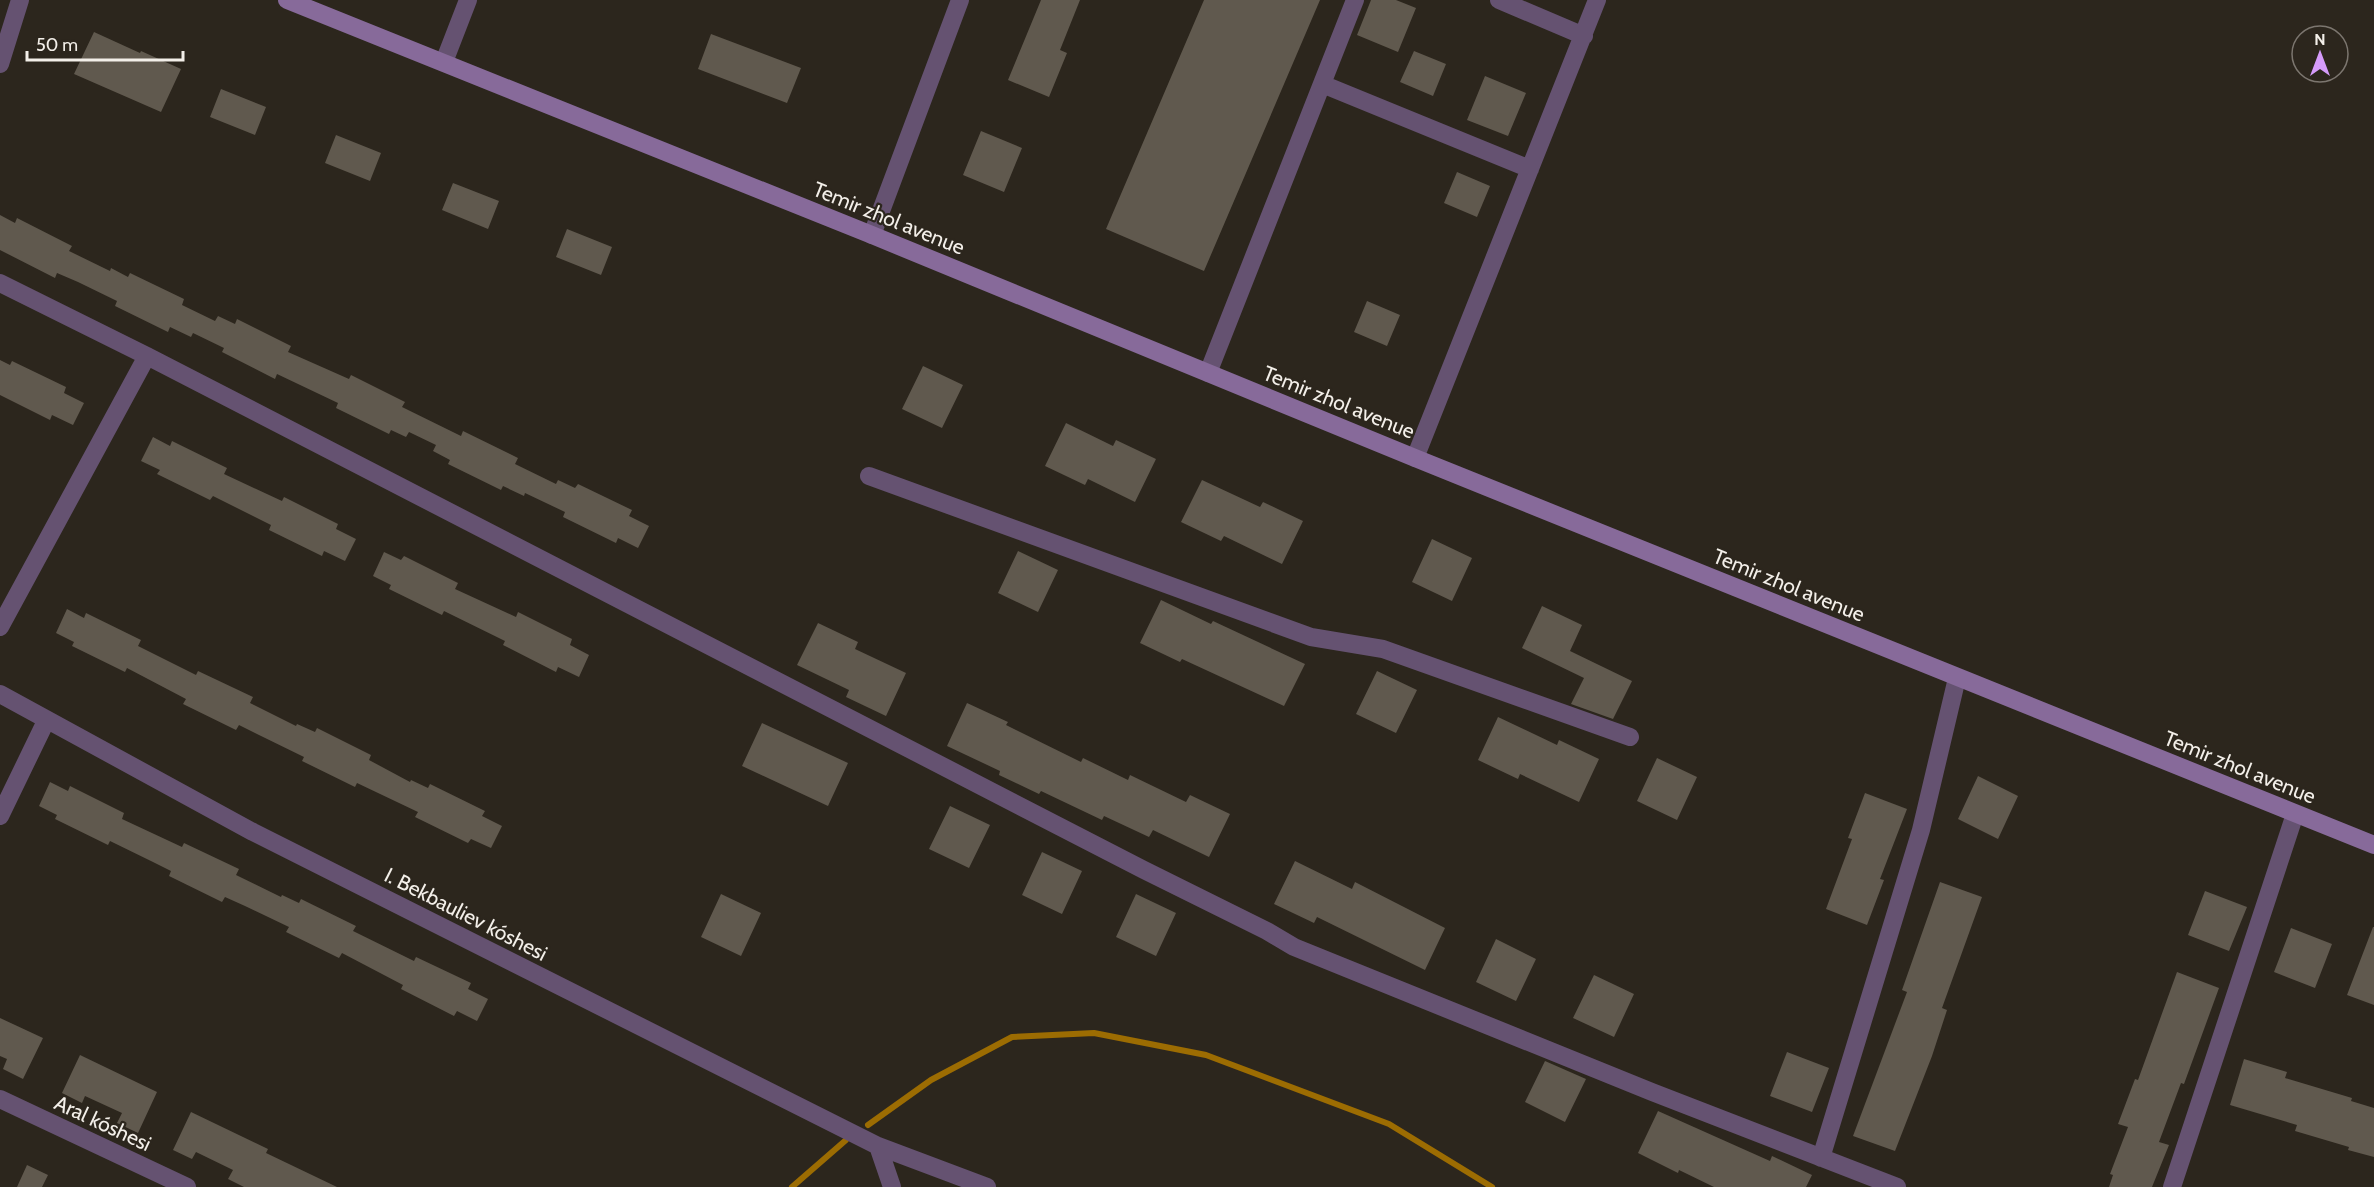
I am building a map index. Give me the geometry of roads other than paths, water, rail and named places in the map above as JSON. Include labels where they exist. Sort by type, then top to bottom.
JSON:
[{"type":"street","points":[[0,64],[20,0]]},
{"type":"street","name":"Temir zhol avenue","points":[[287,0],[2374,845]]},
{"type":"street","points":[[444,62],[468,0]]},
{"type":"street","points":[[872,235],[960,0]]},
{"type":"street","points":[[1208,373],[1355,0]]},
{"type":"street","points":[[1499,0],[1584,36]]},
{"type":"street","points":[[1415,458],[1597,0]]},
{"type":"street","points":[[1322,84],[1530,169]]},
{"type":"street","points":[[0,283],[147,356],[1294,947],[1897,1187]]},
{"type":"street","points":[[0,627],[147,356]]},
{"type":"street","points":[[869,476],[1311,637],[1383,649],[1630,737]]},
{"type":"street","points":[[1821,1158],[1921,830],[1957,678]]},
{"type":"street","name":"I. Bekbauliev kóshesi","points":[[0,694],[253,832],[878,1146],[987,1187]]},
{"type":"street","points":[[0,816],[46,721]]},
{"type":"street","points":[[2172,1187],[2295,814]]},
{"type":"street","name":"Aral kóshesi","points":[[0,1099],[187,1187]]},
{"type":"street","points":[[878,1146],[892,1187]]},
{"type":"waterway","points":[[868,1125],[931,1080],[1012,1037],[1094,1033],[1206,1055],[1389,1124],[1492,1187]]},
{"type":"waterway","points":[[792,1187],[846,1140]]}]
